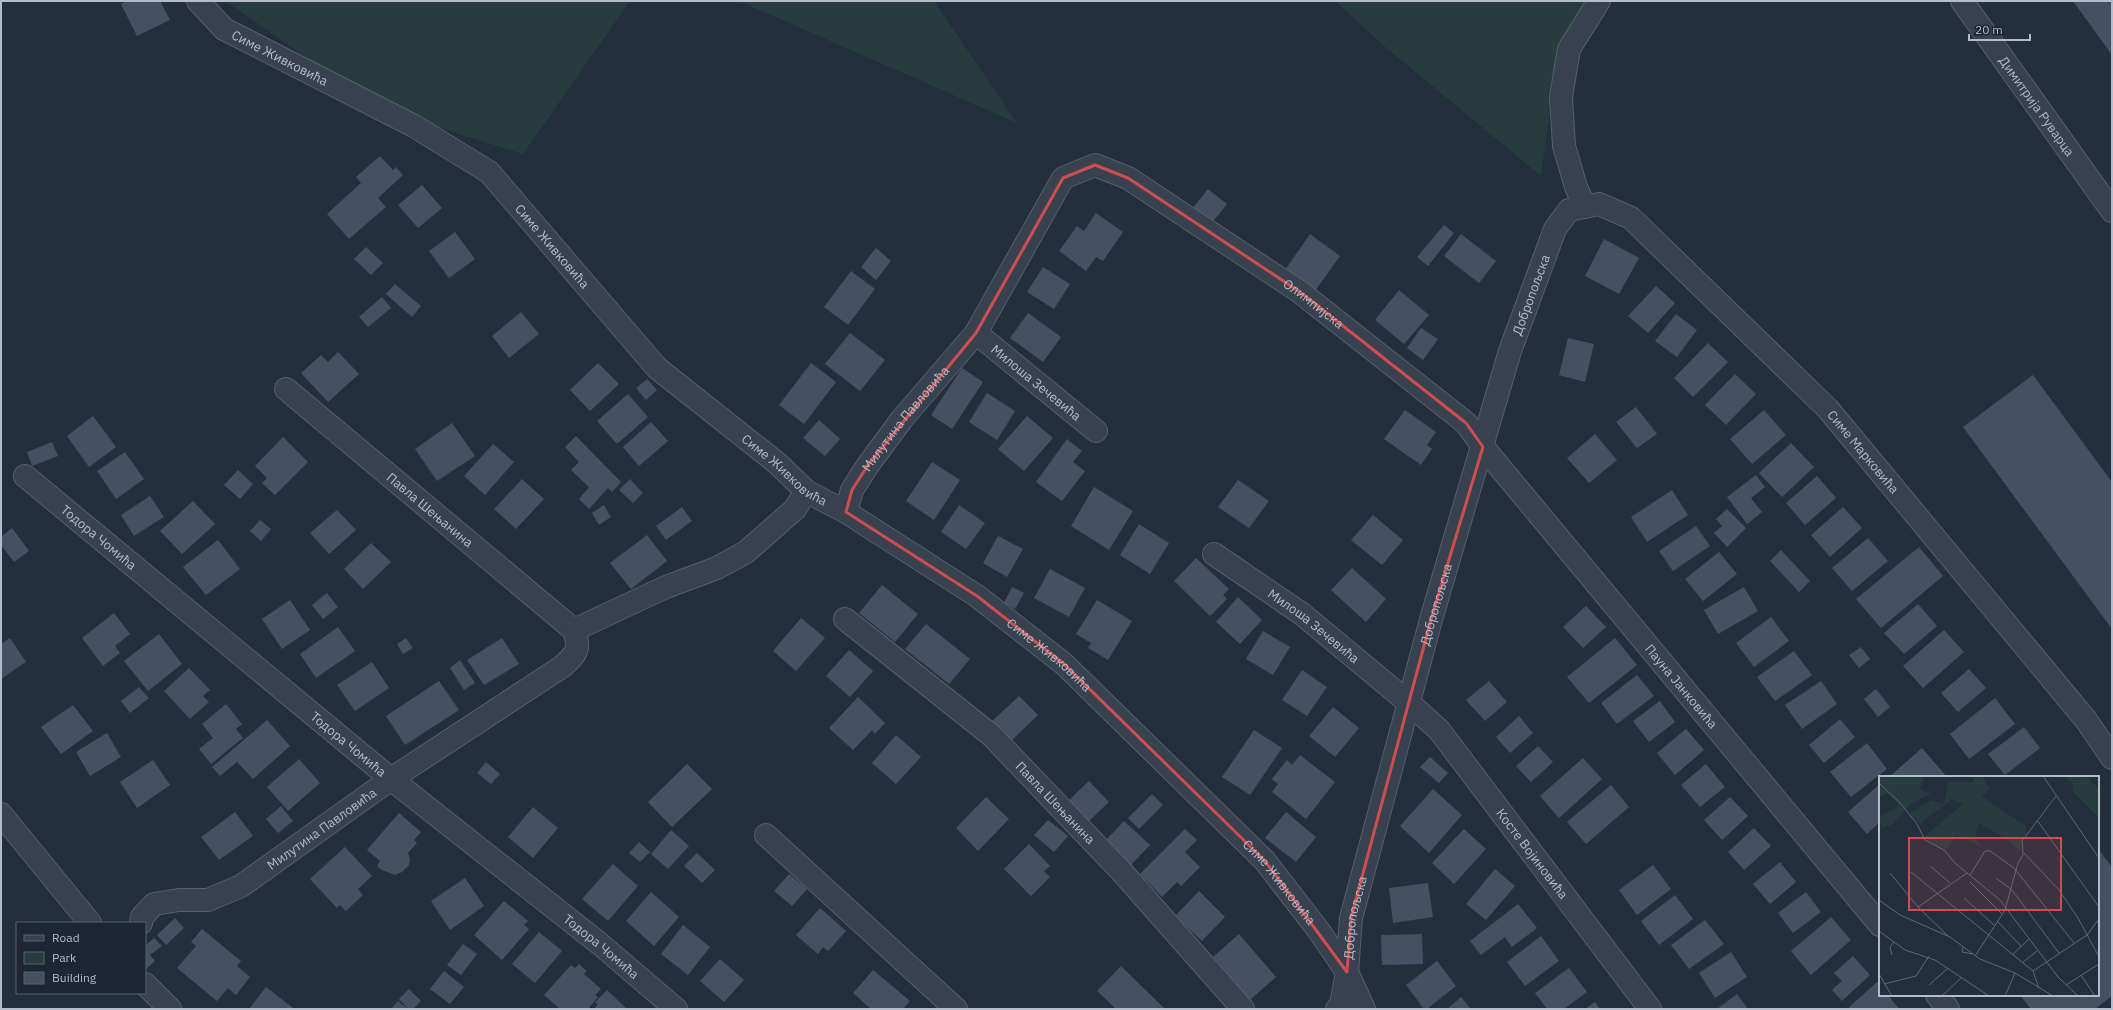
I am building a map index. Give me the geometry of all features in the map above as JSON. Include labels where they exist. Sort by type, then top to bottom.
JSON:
[{"type":"street","name":"Симе Живковића","points":[[198,1],[224,29],[414,126],[489,172],[657,368],[776,463],[806,491],[846,512],[977,596],[1064,664],[1265,861],[1319,931],[1347,972],[1364,1009]]},
{"type":"street","points":[[1577,208],[1576,187],[1564,146],[1561,97],[1569,49],[1599,1]]},
{"type":"street","name":"Димитрија Руварца","points":[[1962,1],[2112,211]]},
{"type":"street","name":"Олимпијска","points":[[976,332],[1063,178],[1095,165],[1128,178],[1300,292],[1466,423],[1483,447]]},
{"type":"street","name":"Симе Марковића","points":[[1577,208],[1598,204],[1631,218],[1828,409],[2086,720],[2112,758]]},
{"type":"street","name":"Добропољска","points":[[1337,1009],[1341,1004],[1347,972],[1351,918],[1432,616],[1483,447],[1510,351],[1555,229],[1577,208]]},
{"type":"street","name":"Милоша Зечевића","points":[[976,332],[1096,431]]},
{"type":"street","name":"Милутина Павловића","points":[[846,512],[852,490],[868,465],[902,419],[976,332]]},
{"type":"street","name":"Павла Шењанина","points":[[286,389],[574,630]]},
{"type":"street","name":"Пауна Јанковића","points":[[1483,447],[1879,924]]},
{"type":"street","name":"Тодора Чомића","points":[[25,476],[391,779],[600,944],[676,1009]]},
{"type":"street","points":[[574,630],[666,587],[717,568],[746,552],[795,509],[806,491]]},
{"type":"street","name":"Милоша Зечевића","points":[[1214,554],[1302,614],[1409,703]]},
{"type":"street","name":"Павла Шењанина","points":[[845,619],[991,735],[1122,872],[1244,1009]]},
{"type":"street","name":"Милутина Павловића","points":[[140,922],[142,917],[154,904],[179,900],[208,900],[241,886],[391,779],[563,666],[575,655],[579,646],[574,630]]},
{"type":"street","name":"Косте Војиновића","points":[[1409,703],[1439,730],[1650,1009]]},
{"type":"street","points":[[1,814],[89,922]]},
{"type":"street","points":[[766,834],[956,1009]]},
{"type":"street","points":[[146,985],[170,1009]]},
{"type":"street","points":[[1938,996],[1948,1009]]},
{"type":"highlighted area","points":[[1095,165],[1128,178],[1300,292],[1466,423],[1483,447],[1432,616],[1351,918],[1347,972],[1265,861],[1064,664],[977,596],[846,512],[852,490],[868,465],[976,333],[1063,178]]},
{"type":"green space","points":[[226,1],[630,1],[523,154],[379,109]]},
{"type":"green space","points":[[739,1],[934,1],[1017,123]]},
{"type":"green space","points":[[1335,1],[1592,1],[1558,51],[1541,176],[1384,46]]},
{"type":"building","points":[[127,1],[160,1],[170,20],[137,36],[121,4]]},
{"type":"building","points":[[2073,1],[2112,1],[2112,55]]},
{"type":"building","points":[[380,156],[393,170],[396,167],[403,175],[378,198],[386,207],[349,239],[327,214],[361,183],[356,177]]},
{"type":"building","points":[[422,185],[442,208],[418,228],[398,205]]},
{"type":"building","points":[[1208,189],[1227,204],[1211,224],[1192,209]]},
{"type":"building","points":[[1096,213],[1123,232],[1103,261],[1096,257],[1086,271],[1059,251],[1077,226],[1084,231]]},
{"type":"building","points":[[1444,225],[1454,233],[1428,266],[1417,257]]},
{"type":"building","points":[[455,232],[475,259],[449,278],[429,251]]},
{"type":"building","points":[[1310,234],[1340,256],[1315,291],[1285,270]]},
{"type":"building","points":[[1461,234],[1496,261],[1479,283],[1444,256]]},
{"type":"building","points":[[1604,239],[1639,258],[1619,294],[1585,276]]},
{"type":"building","points":[[366,247],[383,263],[371,275],[354,259]]},
{"type":"building","points":[[876,248],[891,261],[876,280],[861,267]]},
{"type":"building","points":[[1043,267],[1070,284],[1054,309],[1027,292]]},
{"type":"building","points":[[851,271],[875,289],[848,325],[824,307]]},
{"type":"building","points":[[395,284],[421,306],[412,317],[386,294]]},
{"type":"building","points":[[1656,286],[1675,303],[1648,333],[1628,316]]},
{"type":"building","points":[[1399,290],[1429,315],[1404,344],[1375,320]]},
{"type":"building","points":[[382,297],[391,308],[368,327],[359,317]]},
{"type":"building","points":[[521,312],[539,334],[509,358],[492,336]]},
{"type":"building","points":[[1028,313],[1061,337],[1043,362],[1010,338]]},
{"type":"building","points":[[1676,314],[1697,330],[1677,357],[1655,341]]},
{"type":"building","points":[[1421,328],[1438,339],[1423,360],[1407,348]]},
{"type":"building","points":[[850,333],[885,360],[860,391],[825,364]]},
{"type":"building","points":[[1568,338],[1594,344],[1585,382],[1559,375]]},
{"type":"building","points":[[1708,343],[1728,362],[1693,397],[1674,378]]},
{"type":"building","points":[[338,352],[359,374],[328,402],[301,373],[321,355],[328,362]]},
{"type":"building","points":[[598,363],[619,384],[590,411],[570,390]]},
{"type":"building","points":[[811,363],[836,382],[804,424],[779,405]]},
{"type":"building","points":[[962,368],[983,382],[952,429],[931,415]]},
{"type":"building","points":[[1735,374],[1756,394],[1726,425],[1705,405]]},
{"type":"building","points":[[2033,375],[2112,482],[2112,629],[1963,427]]},
{"type":"building","points":[[647,379],[657,390],[646,400],[636,388]]},
{"type":"building","points":[[987,393],[1015,411],[997,440],[969,422]]},
{"type":"building","points":[[628,394],[648,417],[617,444],[597,421]]},
{"type":"building","points":[[1636,407],[1657,434],[1637,448],[1616,422]]},
{"type":"building","points":[[1405,410],[1436,432],[1427,445],[1432,449],[1421,465],[1384,439]]},
{"type":"building","points":[[1764,410],[1786,435],[1752,464],[1730,439]]},
{"type":"building","points":[[93,416],[116,447],[89,467],[67,436]]},
{"type":"building","points":[[1027,416],[1053,438],[1024,471],[998,449]]},
{"type":"building","points":[[819,420],[840,439],[825,456],[803,438]]},
{"type":"building","points":[[651,422],[668,441],[639,466],[623,447]]},
{"type":"building","points":[[452,423],[475,456],[437,481],[415,449]]},
{"type":"building","points":[[1595,434],[1617,460],[1589,483],[1567,458]]},
{"type":"building","points":[[576,436],[621,482],[612,492],[608,488],[589,509],[579,499],[589,487],[571,470],[579,462],[565,447]]},
{"type":"building","points":[[283,437],[308,462],[275,495],[262,483],[267,478],[255,466]]},
{"type":"building","points":[[1067,439],[1082,451],[1073,462],[1085,471],[1062,501],[1036,482]]},
{"type":"building","points":[[52,442],[58,456],[32,466],[27,452]]},
{"type":"building","points":[[1791,443],[1814,467],[1782,497],[1759,473]]},
{"type":"building","points":[[493,444],[514,462],[485,495],[464,476]]},
{"type":"building","points":[[125,452],[144,479],[116,499],[97,471]]},
{"type":"building","points":[[932,462],[960,480],[934,520],[906,501]]},
{"type":"building","points":[[238,470],[253,484],[240,499],[224,485]]},
{"type":"building","points":[[1756,475],[1765,487],[1751,498],[1762,512],[1747,524],[1727,497]]},
{"type":"building","points":[[1817,476],[1836,498],[1805,525],[1786,503]]},
{"type":"building","points":[[522,479],[544,499],[516,529],[494,509]]},
{"type":"building","points":[[630,479],[643,493],[633,503],[619,490]]},
{"type":"building","points":[[1238,480],[1269,501],[1249,528],[1218,507]]},
{"type":"building","points":[[1094,487],[1133,511],[1109,550],[1071,526]]},
{"type":"building","points":[[1672,490],[1688,515],[1647,542],[1631,517]]},
{"type":"building","points":[[150,496],[164,517],[134,536],[121,515]]},
{"type":"building","points":[[193,501],[215,524],[182,554],[160,531]]},
{"type":"building","points":[[604,505],[611,517],[599,525],[592,513]]},
{"type":"building","points":[[959,505],[985,523],[966,549],[941,532]]},
{"type":"building","points":[[682,507],[692,521],[666,540],[656,526]]},
{"type":"building","points":[[1843,507],[1862,528],[1830,557],[1811,535]]},
{"type":"building","points":[[1727,509],[1746,528],[1727,547],[1714,533],[1722,526],[1716,519]]},
{"type":"building","points":[[337,510],[356,530],[329,554],[310,533]]},
{"type":"building","points":[[1373,515],[1403,540],[1382,565],[1351,540]]},
{"type":"building","points":[[260,520],[271,529],[261,541],[250,531]]},
{"type":"building","points":[[1139,524],[1169,543],[1150,574],[1120,555]]},
{"type":"building","points":[[1696,526],[1710,546],[1673,571],[1659,551]]},
{"type":"building","points":[[12,528],[29,551],[14,562],[1,545],[1,537]]},
{"type":"building","points":[[647,535],[667,561],[631,589],[610,563]]},
{"type":"building","points":[[998,536],[1023,549],[1007,577],[983,563]]},
{"type":"building","points":[[1868,538],[1888,561],[1852,591],[1832,568]]},
{"type":"building","points":[[218,540],[240,569],[206,595],[183,567]]},
{"type":"building","points":[[371,543],[391,562],[363,589],[344,569]]},
{"type":"building","points":[[1919,547],[1943,576],[1881,628],[1856,599]]},
{"type":"building","points":[[1781,550],[1810,581],[1799,592],[1770,561]]},
{"type":"building","points":[[1719,552],[1737,574],[1703,601],[1685,579]]},
{"type":"building","points":[[1196,558],[1229,589],[1223,595],[1227,599],[1210,616],[1174,581]]},
{"type":"building","points":[[1352,568],[1386,599],[1366,622],[1331,590]]},
{"type":"building","points":[[1050,569],[1085,588],[1069,617],[1034,598]]},
{"type":"building","points":[[882,585],[918,614],[895,642],[859,613]]},
{"type":"building","points":[[1012,587],[1024,593],[1015,609],[1004,603]]},
{"type":"building","points":[[1744,587],[1758,611],[1718,634],[1704,610]]},
{"type":"building","points":[[327,593],[338,607],[323,619],[312,605]]},
{"type":"building","points":[[1238,597],[1262,620],[1240,644],[1216,622]]},
{"type":"building","points":[[290,600],[310,630],[282,649],[262,619]]},
{"type":"building","points":[[1097,600],[1132,621],[1108,660],[1088,648],[1091,643],[1076,634]]},
{"type":"building","points":[[1918,604],[1937,626],[1904,654],[1884,633]]},
{"type":"building","points":[[1586,606],[1606,627],[1583,648],[1563,627]]},
{"type":"building","points":[[114,613],[130,634],[115,646],[120,653],[103,666],[82,638]]},
{"type":"building","points":[[1771,617],[1789,641],[1754,667],[1736,643]]},
{"type":"building","points":[[801,618],[825,638],[796,671],[773,651]]},
{"type":"building","points":[[926,624],[970,659],[949,684],[905,649]]},
{"type":"building","points":[[338,627],[355,651],[316,678],[300,654]]},
{"type":"building","points":[[1944,630],[1964,652],[1923,688],[1903,666]]},
{"type":"building","points":[[1263,631],[1290,647],[1273,675],[1246,659]]},
{"type":"building","points":[[159,634],[182,664],[148,691],[124,661]]},
{"type":"building","points":[[10,638],[26,662],[1,679],[1,644]]},
{"type":"building","points":[[406,638],[413,648],[403,654],[397,644]]},
{"type":"building","points":[[502,638],[519,664],[484,685],[467,660]]},
{"type":"building","points":[[1615,638],[1637,665],[1589,703],[1567,677]]},
{"type":"building","points":[[1861,647],[1870,659],[1859,668],[1849,655]]},
{"type":"building","points":[[849,650],[873,671],[850,697],[826,676]]},
{"type":"building","points":[[1794,651],[1812,675],[1775,701],[1757,677]]},
{"type":"building","points":[[460,660],[475,683],[464,690],[450,668]]},
{"type":"building","points":[[372,662],[389,688],[355,711],[337,685]]},
{"type":"building","points":[[189,668],[210,690],[203,696],[209,702],[190,719],[164,691]]},
{"type":"building","points":[[1969,669],[1986,688],[1958,712],[1941,693]]},
{"type":"building","points":[[1302,670],[1327,687],[1307,716],[1282,700]]},
{"type":"building","points":[[1637,675],[1654,696],[1617,724],[1601,703]]},
{"type":"building","points":[[439,681],[459,710],[405,745],[386,716]]},
{"type":"building","points":[[1489,681],[1507,702],[1485,721],[1466,700]]},
{"type":"building","points":[[1821,681],[1837,704],[1802,729],[1785,705]]},
{"type":"building","points":[[139,687],[149,698],[130,713],[121,701]]},
{"type":"building","points":[[1876,689],[1890,707],[1878,717],[1864,699]]},
{"type":"building","points":[[1019,696],[1038,715],[1010,742],[991,722]]},
{"type":"building","points":[[858,697],[885,723],[875,734],[872,730],[853,750],[829,728]]},
{"type":"building","points":[[1995,698],[2015,724],[1969,759],[1950,734]]},
{"type":"building","points":[[1660,701],[1675,722],[1649,742],[1633,721]]},
{"type":"building","points":[[226,704],[242,724],[236,729],[243,738],[211,764],[199,749],[213,738],[202,724]]},
{"type":"building","points":[[73,705],[93,731],[61,754],[41,727]]},
{"type":"building","points":[[1333,707],[1359,728],[1335,757],[1309,736]]},
{"type":"building","points":[[1519,716],[1533,733],[1510,753],[1496,737]]},
{"type":"building","points":[[1840,719],[1855,737],[1824,763],[1809,745]]},
{"type":"building","points":[[267,720],[290,746],[253,779],[237,762],[220,776],[212,767]]},
{"type":"building","points":[[2024,727],[2040,748],[2005,775],[1988,754]]},
{"type":"building","points":[[1686,729],[1704,750],[1675,775],[1657,753]]},
{"type":"building","points":[[1254,730],[1282,748],[1250,795],[1222,777]]},
{"type":"building","points":[[107,733],[121,757],[90,776],[76,752]]},
{"type":"building","points":[[896,735],[921,757],[896,784],[872,763]]},
{"type":"building","points":[[1867,743],[1887,769],[1851,797],[1830,772]]},
{"type":"building","points":[[1538,746],[1553,762],[1531,782],[1516,766]]},
{"type":"building","points":[[1922,748],[1946,776],[1890,776]]},
{"type":"building","points":[[1300,755],[1335,782],[1306,819],[1272,792],[1278,784],[1272,779],[1287,760],[1292,765]]},
{"type":"building","points":[[1430,757],[1448,773],[1439,783],[1420,767]]},
{"type":"building","points":[[1583,758],[1602,779],[1559,818],[1540,796]]},
{"type":"building","points":[[299,759],[320,783],[288,811],[267,787]]},
{"type":"building","points":[[153,760],[170,785],[137,808],[120,782]]},
{"type":"building","points":[[486,762],[500,774],[491,784],[477,773]]},
{"type":"building","points":[[687,764],[712,789],[672,827],[648,802]]},
{"type":"building","points":[[1706,764],[1725,787],[1700,807],[1681,785]]},
{"type":"building","points":[[1089,781],[1109,802],[1084,826],[1064,805]]},
{"type":"building","points":[[1611,785],[1629,807],[1586,844],[1567,822]]},
{"type":"building","points":[[1879,785],[1879,823],[1867,834],[1848,812]]},
{"type":"building","points":[[1433,789],[1462,815],[1429,853],[1400,826]]},
{"type":"building","points":[[1152,794],[1163,805],[1139,829],[1128,818]]},
{"type":"building","points":[[986,797],[1009,819],[978,851],[956,828]]},
{"type":"building","points":[[1730,797],[1748,816],[1722,840],[1704,820]]},
{"type":"building","points":[[281,806],[293,821],[278,833],[266,819]]},
{"type":"building","points":[[533,807],[558,828],[533,858],[508,837]]},
{"type":"building","points":[[235,812],[253,836],[219,860],[201,837]]},
{"type":"building","points":[[1286,812],[1316,837],[1296,862],[1265,838]]},
{"type":"building","points":[[399,813],[421,832],[414,840],[417,843],[408,853],[410,859],[409,865],[402,872],[395,875],[382,870],[377,866],[380,861],[367,850]]},
{"type":"building","points":[[1048,820],[1068,836],[1054,852],[1034,835]]},
{"type":"building","points":[[1124,821],[1150,845],[1131,865],[1105,841]]},
{"type":"building","points":[[1754,828],[1771,846],[1744,870],[1728,852]]},
{"type":"building","points":[[1185,829],[1197,840],[1185,852],[1200,867],[1181,886],[1177,882],[1162,897],[1140,874]]},
{"type":"building","points":[[1464,829],[1486,849],[1454,884],[1432,863]]},
{"type":"building","points":[[671,830],[689,846],[668,869],[651,854]]},
{"type":"building","points":[[639,842],[650,852],[640,862],[629,853]]},
{"type":"building","points":[[1029,844],[1050,866],[1044,871],[1050,877],[1031,896],[1004,869]]},
{"type":"building","points":[[345,847],[372,876],[358,889],[363,895],[346,911],[340,905],[337,908],[310,879]]},
{"type":"building","points":[[2099,850],[2112,867],[2112,996],[2095,1009],[2031,1009],[2021,996],[2099,996]]},
{"type":"building","points":[[697,853],[715,870],[702,883],[684,866]]},
{"type":"building","points":[[1780,862],[1796,882],[1770,904],[1753,884]]},
{"type":"building","points":[[613,864],[638,886],[608,921],[582,899]]},
{"type":"building","points":[[1653,865],[1671,889],[1637,915],[1619,890]]},
{"type":"building","points":[[1495,869],[1515,886],[1486,920],[1466,904]]},
{"type":"building","points":[[789,874],[807,889],[792,906],[774,891]]},
{"type":"building","points":[[465,878],[484,906],[450,930],[431,901]]},
{"type":"building","points":[[1428,883],[1433,917],[1393,923],[1389,888]]},
{"type":"building","points":[[1199,891],[1225,917],[1202,941],[1175,916]]},
{"type":"building","points":[[651,892],[679,917],[654,946],[626,921]]},
{"type":"building","points":[[1806,892],[1821,912],[1793,933],[1778,913]]},
{"type":"building","points":[[1675,895],[1693,919],[1659,945],[1641,921]]},
{"type":"building","points":[[504,901],[528,921],[524,925],[529,929],[502,960],[474,935]]},
{"type":"building","points":[[1518,904],[1537,928],[1512,947],[1505,937],[1481,955],[1470,941]]},
{"type":"building","points":[[820,908],[846,931],[828,951],[823,947],[818,954],[796,935]]},
{"type":"building","points":[[1831,917],[1851,940],[1811,975],[1791,951]]},
{"type":"building","points":[[175,918],[184,928],[166,945],[157,935]]},
{"type":"building","points":[[1705,920],[1724,944],[1689,969],[1671,945]]},
{"type":"building","points":[[683,925],[710,947],[688,975],[661,954]]},
{"type":"building","points":[[202,929],[241,961],[237,966],[250,977],[236,995],[228,988],[217,1001],[177,968],[196,946],[191,942]]},
{"type":"building","points":[[539,932],[562,951],[535,983],[512,964]]},
{"type":"building","points":[[1239,934],[1276,977],[1250,1000],[1213,957]]},
{"type":"building","points":[[1422,934],[1423,964],[1382,965],[1381,935]]},
{"type":"building","points":[[1541,936],[1559,961],[1525,986],[1507,962]]},
{"type":"building","points":[[154,938],[162,946],[150,955],[155,961],[146,969],[146,945]]},
{"type":"building","points":[[463,944],[477,954],[461,975],[447,965]]},
{"type":"building","points":[[1731,952],[1747,977],[1715,998],[1699,973]]},
{"type":"building","points":[[1853,956],[1870,975],[1842,1001],[1832,990],[1842,981],[1834,973]]},
{"type":"building","points":[[720,959],[744,980],[724,1002],[700,981]]},
{"type":"building","points":[[1437,961],[1456,986],[1427,1009],[1424,1009],[1406,985]]},
{"type":"building","points":[[579,964],[587,971],[584,974],[601,989],[595,995],[598,997],[588,1009],[560,1009],[544,995],[571,965],[575,968]]},
{"type":"building","points":[[1121,966],[1165,1009],[1116,1009],[1097,991]]},
{"type":"building","points":[[1569,968],[1587,992],[1564,1009],[1547,1009],[1535,993]]},
{"type":"building","points":[[873,970],[910,1001],[903,1009],[871,1009],[853,993]]},
{"type":"building","points":[[444,971],[464,987],[450,1004],[430,989]]},
{"type":"building","points":[[1877,982],[1879,985],[1879,996],[1889,996],[1899,1009],[1847,1009]]},
{"type":"building","points":[[266,987],[293,1008],[249,1009]]},
{"type":"building","points":[[409,989],[421,1001],[413,1009],[408,1009],[399,999]]},
{"type":"building","points":[[607,990],[627,1009],[594,1009],[598,1004],[595,1002]]},
{"type":"building","points":[[1737,994],[1748,1009],[1717,1009]]},
{"type":"building","points":[[1461,997],[1471,1009],[1447,1009]]},
{"type":"building","points":[[398,1001],[408,1009],[391,1009]]},
{"type":"building","points":[[1595,1002],[1600,1009],[1585,1009]]}]
